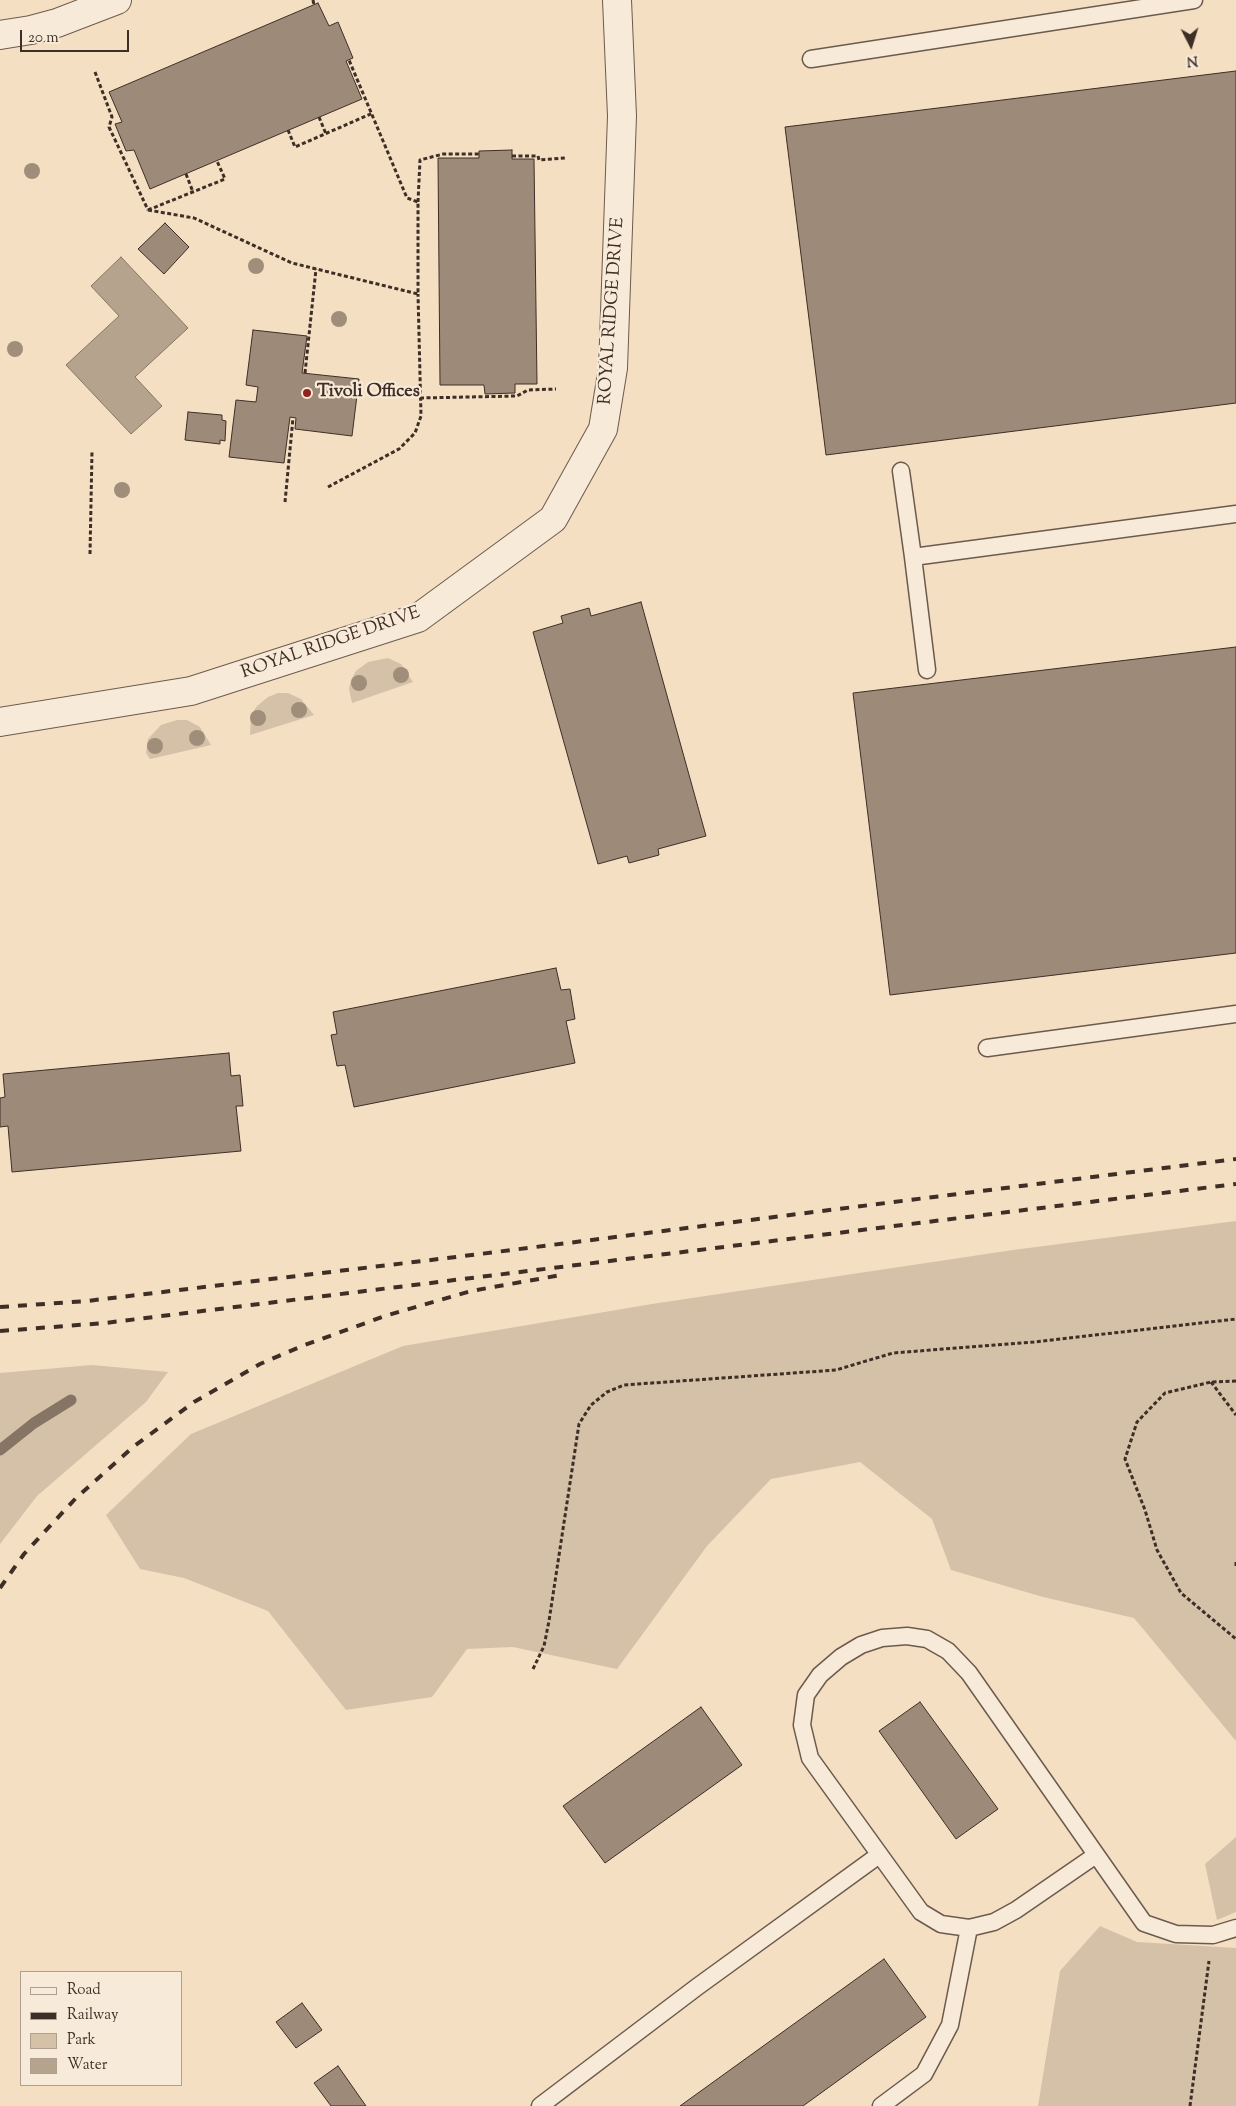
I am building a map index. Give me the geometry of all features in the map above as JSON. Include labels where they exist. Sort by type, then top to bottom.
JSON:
[{"type":"street","points":[[0,35],[57,23],[116,0]]},
{"type":"street","name":"ROYAL RIDGE DRIVE","points":[[0,722],[192,691],[418,618],[553,519],[603,429],[613,368],[622,116],[617,0]]},
{"type":"lane","points":[[811,59],[1194,0]]},
{"type":"lane","points":[[901,471],[927,670]]},
{"type":"lane","points":[[913,557],[1236,514]]},
{"type":"lane","points":[[988,1048],[1236,1014]]},
{"type":"lane","points":[[1096,1855],[1016,1910],[994,1922],[970,1928],[941,1924],[921,1912],[810,1758],[802,1726],[806,1695],[820,1675],[841,1656],[861,1645],[882,1638],[907,1636],[927,1639],[948,1651],[970,1673],[1144,1923],[1176,1934],[1213,1935],[1236,1928]]},
{"type":"lane","points":[[540,2106],[697,1986],[880,1855]]},
{"type":"lane","points":[[881,2106],[924,2074],[950,2025],[970,1928]]},
{"type":"path","points":[[312,0],[314,5]]},
{"type":"path","points":[[349,60],[373,113],[407,198],[418,202]]},
{"type":"path","points":[[95,72],[112,117],[109,127],[148,210]]},
{"type":"path","points":[[288,130],[295,147],[373,113]]},
{"type":"path","points":[[319,118],[326,134]]},
{"type":"path","points":[[328,487],[399,448],[414,433],[421,416],[418,294],[420,160],[443,154],[479,154]]},
{"type":"path","points":[[512,156],[538,156],[539,160],[565,158]]},
{"type":"path","points":[[148,210],[225,179],[217,161]]},
{"type":"path","points":[[186,174],[192,192]]},
{"type":"path","points":[[148,210],[194,218],[292,263],[418,294]]},
{"type":"path","points":[[305,373],[316,269]]},
{"type":"path","points":[[420,398],[517,396],[528,390],[556,389]]},
{"type":"path","points":[[285,502],[293,418]]},
{"type":"path","points":[[90,554],[92,451]]},
{"type":"path","points":[[533,1670],[544,1646],[549,1621],[579,1424],[591,1405],[607,1392],[624,1385],[836,1370],[894,1353],[1034,1342],[1236,1319]]},
{"type":"path","points":[[1236,1381],[1211,1382],[1165,1393],[1137,1422],[1125,1459],[1145,1510],[1157,1550],[1182,1593],[1236,1639]]},
{"type":"path","points":[[1211,1382],[1236,1415]]},
{"type":"path","points":[[1190,2106],[1213,1935]]},
{"type":"green space","points":[[388,658],[401,664],[413,682],[352,703],[349,689],[356,671],[368,662]]},
{"type":"green space","points":[[278,693],[288,693],[301,699],[314,715],[250,735],[251,715],[257,706],[268,697]]},
{"type":"green space","points":[[177,720],[187,720],[200,727],[211,745],[150,759],[146,753],[148,739],[161,725]]},
{"type":"green space","points":[[1236,1221],[1236,1741],[1134,1618],[1043,1597],[951,1570],[932,1519],[860,1462],[771,1479],[707,1546],[617,1669],[513,1647],[467,1649],[432,1697],[346,1710],[268,1611],[184,1578],[140,1569],[106,1515],[191,1434],[403,1346],[652,1304],[1013,1250]]},
{"type":"green space","points":[[92,1365],[168,1372],[146,1402],[37,1496],[0,1544],[0,1373]]},
{"type":"green space","points":[[1236,1837],[1236,1912],[1217,1920],[1205,1864]]},
{"type":"green space","points":[[1100,1926],[1137,1942],[1236,1948],[1236,2106],[1038,2106],[1060,1971]]},
{"type":"water","points":[[121,257],[188,328],[135,377],[162,406],[131,434],[66,365],[119,316],[91,286]]},
{"type":"building","points":[[318,3],[329,26],[338,22],[353,58],[346,61],[362,99],[150,189],[134,150],[126,151],[115,124],[122,122],[109,92]]},
{"type":"building","points":[[1236,71],[1236,403],[826,455],[785,127]]},
{"type":"building","points":[[512,150],[512,159],[534,159],[537,384],[515,384],[515,393],[485,394],[484,385],[440,385],[438,158],[479,158],[479,151]]},
{"type":"building","points":[[165,223],[189,247],[164,274],[138,249]]},
{"type":"building","name":"Tivoli Offices","points":[[253,330],[307,336],[302,373],[359,379],[352,436],[295,429],[296,418],[290,417],[284,463],[229,457],[236,400],[256,402],[258,387],[246,385]]},
{"type":"building","points":[[188,412],[222,415],[222,420],[226,421],[225,441],[220,440],[220,444],[185,440]]},
{"type":"building","points":[[641,602],[706,836],[658,849],[659,855],[629,863],[627,856],[598,864],[533,632],[563,623],[561,616],[589,608],[591,616]]},
{"type":"building","points":[[1236,647],[1236,953],[890,995],[853,693]]},
{"type":"building","points":[[556,968],[561,990],[570,989],[575,1019],[566,1021],[575,1063],[354,1107],[345,1065],[337,1066],[331,1035],[337,1034],[333,1012]]},
{"type":"building","points":[[229,1053],[231,1076],[240,1075],[243,1106],[236,1106],[241,1151],[12,1172],[8,1126],[0,1127],[0,1098],[5,1097],[3,1074]]},
{"type":"building","points":[[920,1702],[998,1809],[956,1839],[879,1731]]},
{"type":"building","points":[[701,1707],[742,1765],[605,1863],[563,1806]]},
{"type":"building","points":[[884,1959],[926,2017],[803,2106],[680,2106]]},
{"type":"building","points":[[302,2003],[322,2030],[296,2048],[276,2022]]},
{"type":"building","points":[[338,2066],[366,2106],[331,2106],[314,2083]]},
{"type":"waterway","points":[[0,1450],[34,1423],[71,1400]]},
{"type":"railway","points":[[0,1307],[87,1301],[456,1257],[1236,1159]]},
{"type":"railway","points":[[0,1331],[105,1323],[1236,1184]]},
{"type":"railway","points":[[0,1588],[24,1554],[76,1498],[133,1447],[194,1402],[260,1364],[302,1346],[385,1316],[471,1291],[561,1275]]},
{"type":"place","name":"Tivoli Offices","points":[[307,393]]}]
